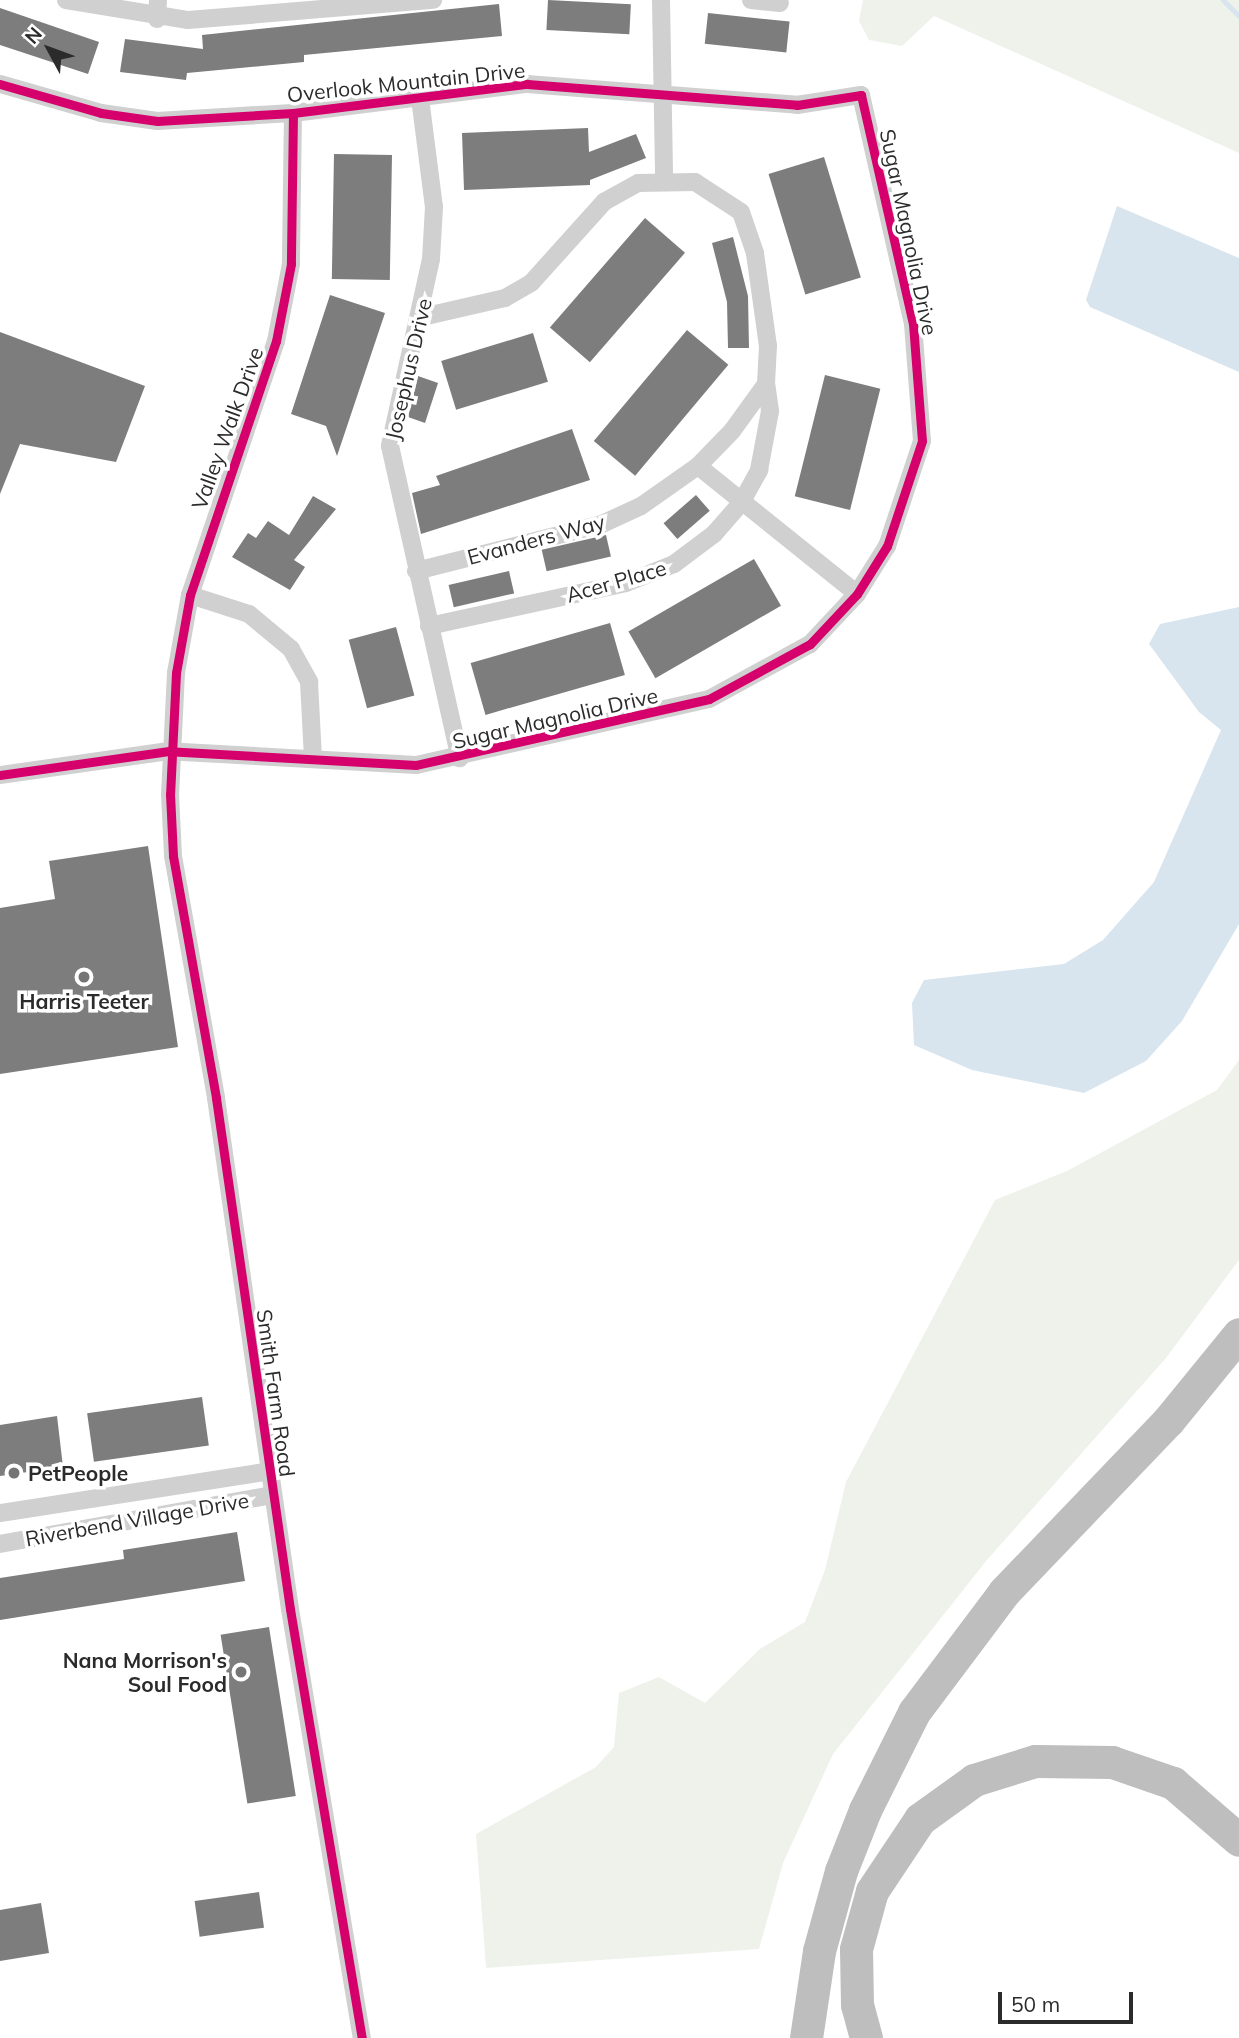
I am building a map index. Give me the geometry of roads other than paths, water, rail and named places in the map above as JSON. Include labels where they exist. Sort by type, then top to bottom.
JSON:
[{"type":"highway","points":[[806,2038],[819,1951],[841,1871],[914,1712],[997,1601],[1168,1421],[1239,1334]]},
{"type":"highway","points":[[866,2038],[857,2005],[856,1949],[872,1891],[920,1819],[974,1780],[1035,1761],[1112,1762],[1173,1783],[1239,1840]]},
{"type":"street","points":[[66,0],[156,19],[239,19],[433,0]]},
{"type":"street","points":[[156,19],[158,0]]},
{"type":"street","points":[[661,0],[666,92],[664,179]]},
{"type":"street","points":[[751,0],[780,3]]},
{"type":"street","name":"Overlook Mountain Drive","points":[[0,84],[101,113],[157,121],[293,114],[527,84],[666,92],[797,105],[861,95]]},
{"type":"street","name":"Sugar Magnolia Drive","points":[[0,775],[169,751],[416,765],[460,758],[709,699],[761,676],[810,644],[857,594],[887,546],[922,441],[913,324],[861,95]]},
{"type":"street","name":"Josephus Drive","points":[[420,98],[434,207],[422,317],[390,446],[460,758]]},
{"type":"street","name":"Valley Walk Drive","points":[[169,751],[190,595],[276,341],[296,209],[293,114]]},
{"type":"street","points":[[422,317],[505,298],[531,284],[604,202],[638,183],[664,179],[695,181],[741,212],[755,253],[768,346],[766,384]]},
{"type":"street","name":"Evanders Way","points":[[416,571],[602,524],[641,506],[698,466],[766,384]]},
{"type":"street","name":"Acer Place","points":[[429,626],[626,583],[674,564],[714,534],[741,503],[760,470],[770,411],[766,384]]},
{"type":"street","points":[[698,466],[857,594]]},
{"type":"street","points":[[190,595],[249,614],[291,649],[309,682],[313,758]]},
{"type":"street","name":"Smith Farm Road","points":[[169,751],[173,856],[216,1098],[273,1494],[362,2038]]},
{"type":"street","name":"Riverbend Village Drive","points":[[0,1513],[270,1471]]},
{"type":"street","name":"Riverbend Village Drive","points":[[0,1544],[273,1494]]},
{"type":"waterway","points":[[1223,0],[1239,16]]},
{"type":"place","name":"Harris Teeter","points":[[84,977]]},
{"type":"place","name":"PetPeople","points":[[14,1473]]},
{"type":"place","name":"Nana Morrison's Soul Food","points":[[241,1672]]}]
